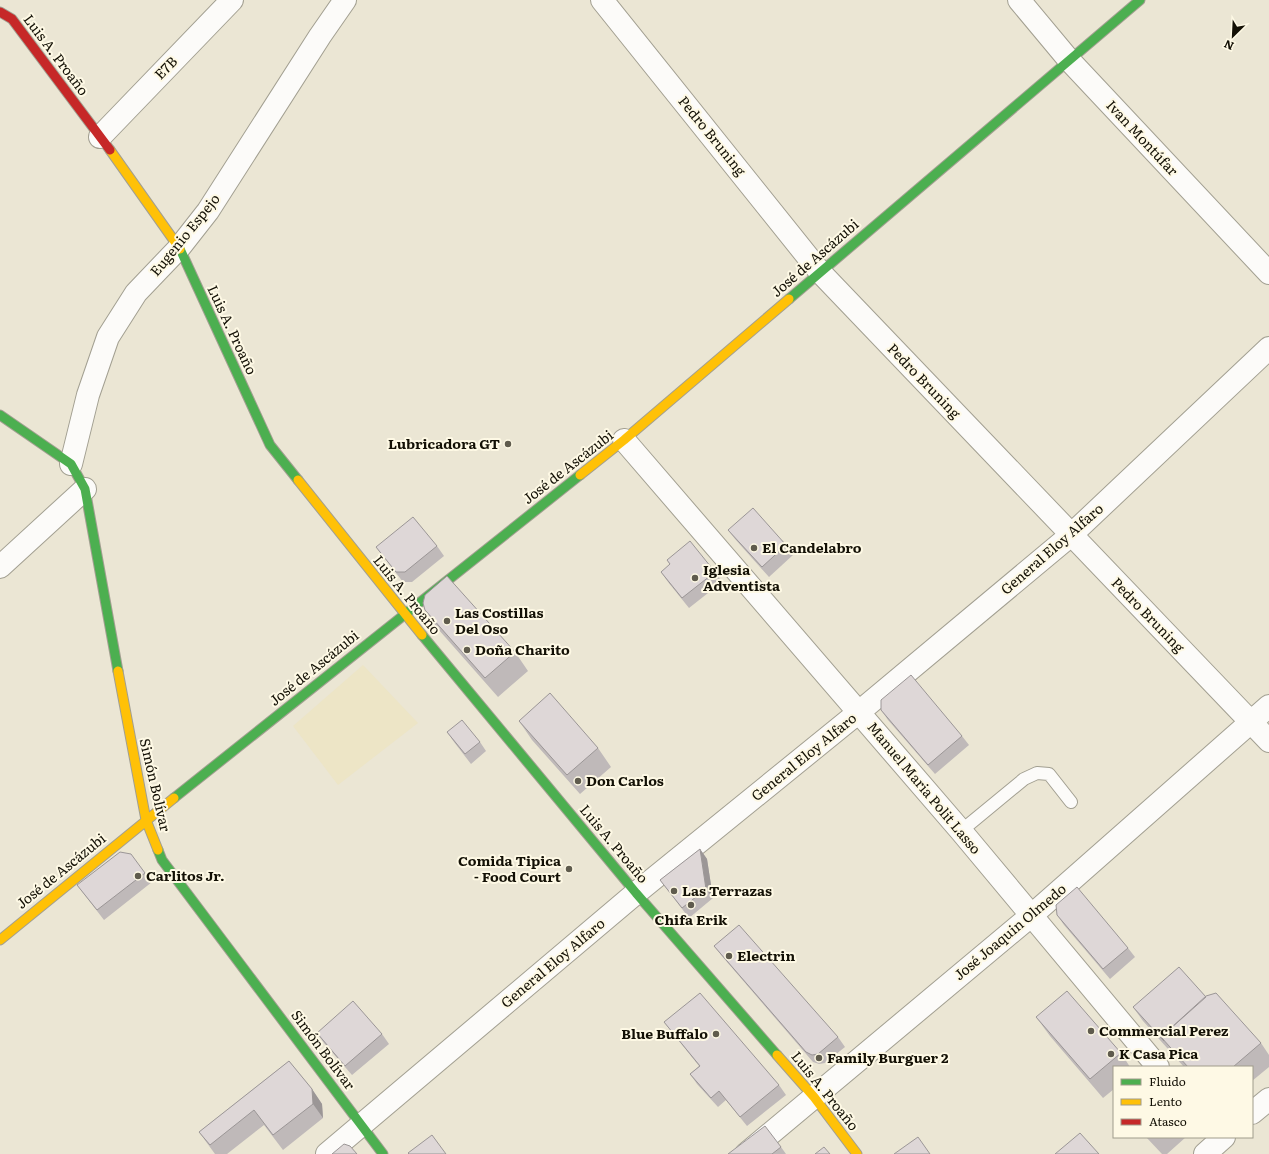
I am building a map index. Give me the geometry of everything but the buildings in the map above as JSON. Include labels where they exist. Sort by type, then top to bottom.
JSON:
[{"type":"street","name":"E7B","points":[[100,137],[232,0]]},
{"type":"street","name":"Eugenio Espejo","points":[[71,464],[88,395],[108,337],[136,293],[179,248],[208,212],[320,36],[345,0]]},
{"type":"street","name":"Pedro Bruning","points":[[602,0],[820,272],[1269,741]]},
{"type":"street","name":"Ivan Montúfar","points":[[1019,0],[1069,60],[1269,273]]},
{"type":"street","name":"José de Ascázubi","points":[[0,940],[146,820],[624,440],[1140,0]]},
{"type":"street","name":"Luis A. Proaño","points":[[0,12],[12,19],[100,137],[179,248],[270,445],[404,614],[636,893],[814,1097],[857,1154]]},
{"type":"street","name":"General Eloy Alfaro","points":[[327,1154],[636,893],[859,712],[1071,535],[1269,348]]},
{"type":"street","name":"Simón Bolívar","points":[[0,415],[71,464],[85,489],[146,820],[162,860],[362,1124],[383,1154]]},
{"type":"street","name":"Manuel Maria Polit Lasso","points":[[624,440],[961,831],[1157,1066]]},
{"type":"street","points":[[0,567],[85,489]]},
{"type":"street","name":"José Joaquin Olmedo","points":[[746,1154],[1032,915],[1269,706]]},
{"type":"street","points":[[1253,1112],[1269,1099]]},
{"type":"lane","points":[[961,831],[1024,778],[1037,773],[1049,774],[1071,802]]},
{"type":"shaded area","points":[[363,665],[418,723],[338,785],[293,726]]},
{"type":"traffic: fast","points":[[789,299],[1140,0]]},
{"type":"traffic: fast","points":[[180,249],[270,445],[298,480]]},
{"type":"traffic: fast","points":[[0,415],[71,464],[85,489],[118,671]]},
{"type":"traffic: fast","points":[[174,798],[580,475]]},
{"type":"traffic: fast","points":[[422,635],[636,893],[777,1055]]},
{"type":"traffic: fast","points":[[158,850],[162,860],[383,1154]]},
{"type":"traffic: slow","points":[[110,150],[180,249]]},
{"type":"traffic: slow","points":[[580,475],[624,440],[789,299]]},
{"type":"traffic: slow","points":[[298,480],[422,635]]},
{"type":"traffic: slow","points":[[118,671],[146,820],[158,850]]},
{"type":"traffic: slow","points":[[0,940],[174,798]]},
{"type":"traffic: slow","points":[[777,1055],[814,1097],[857,1154]]},
{"type":"traffic: jam","points":[[0,12],[12,19],[110,150]]},
{"type":"place","name":"Lubricadora GT","points":[[508,444]]},
{"type":"place","name":"El Candelabro","points":[[754,548]]},
{"type":"place","name":"Iglesia Adventista","points":[[695,578]]},
{"type":"place","name":"Las Costillas Del Oso","points":[[447,621]]},
{"type":"place","name":"Doña Charito","points":[[467,650]]},
{"type":"place","name":"Don Carlos","points":[[578,781]]},
{"type":"place","name":"Comida Tipica - Food Court","points":[[569,869]]},
{"type":"place","name":"Carlitos Jr.","points":[[138,876]]},
{"type":"place","name":"Las Terrazas","points":[[674,891]]},
{"type":"place","name":"Chifa Erik","points":[[691,905]]},
{"type":"place","name":"Electrin","points":[[729,956]]},
{"type":"place","name":"Commercial Perez","points":[[1091,1031]]},
{"type":"place","name":"Blue Buffalo","points":[[716,1034]]},
{"type":"place","name":"K Casa Pica","points":[[1111,1054]]},
{"type":"place","name":"Family Burguer 2","points":[[819,1058]]}]
